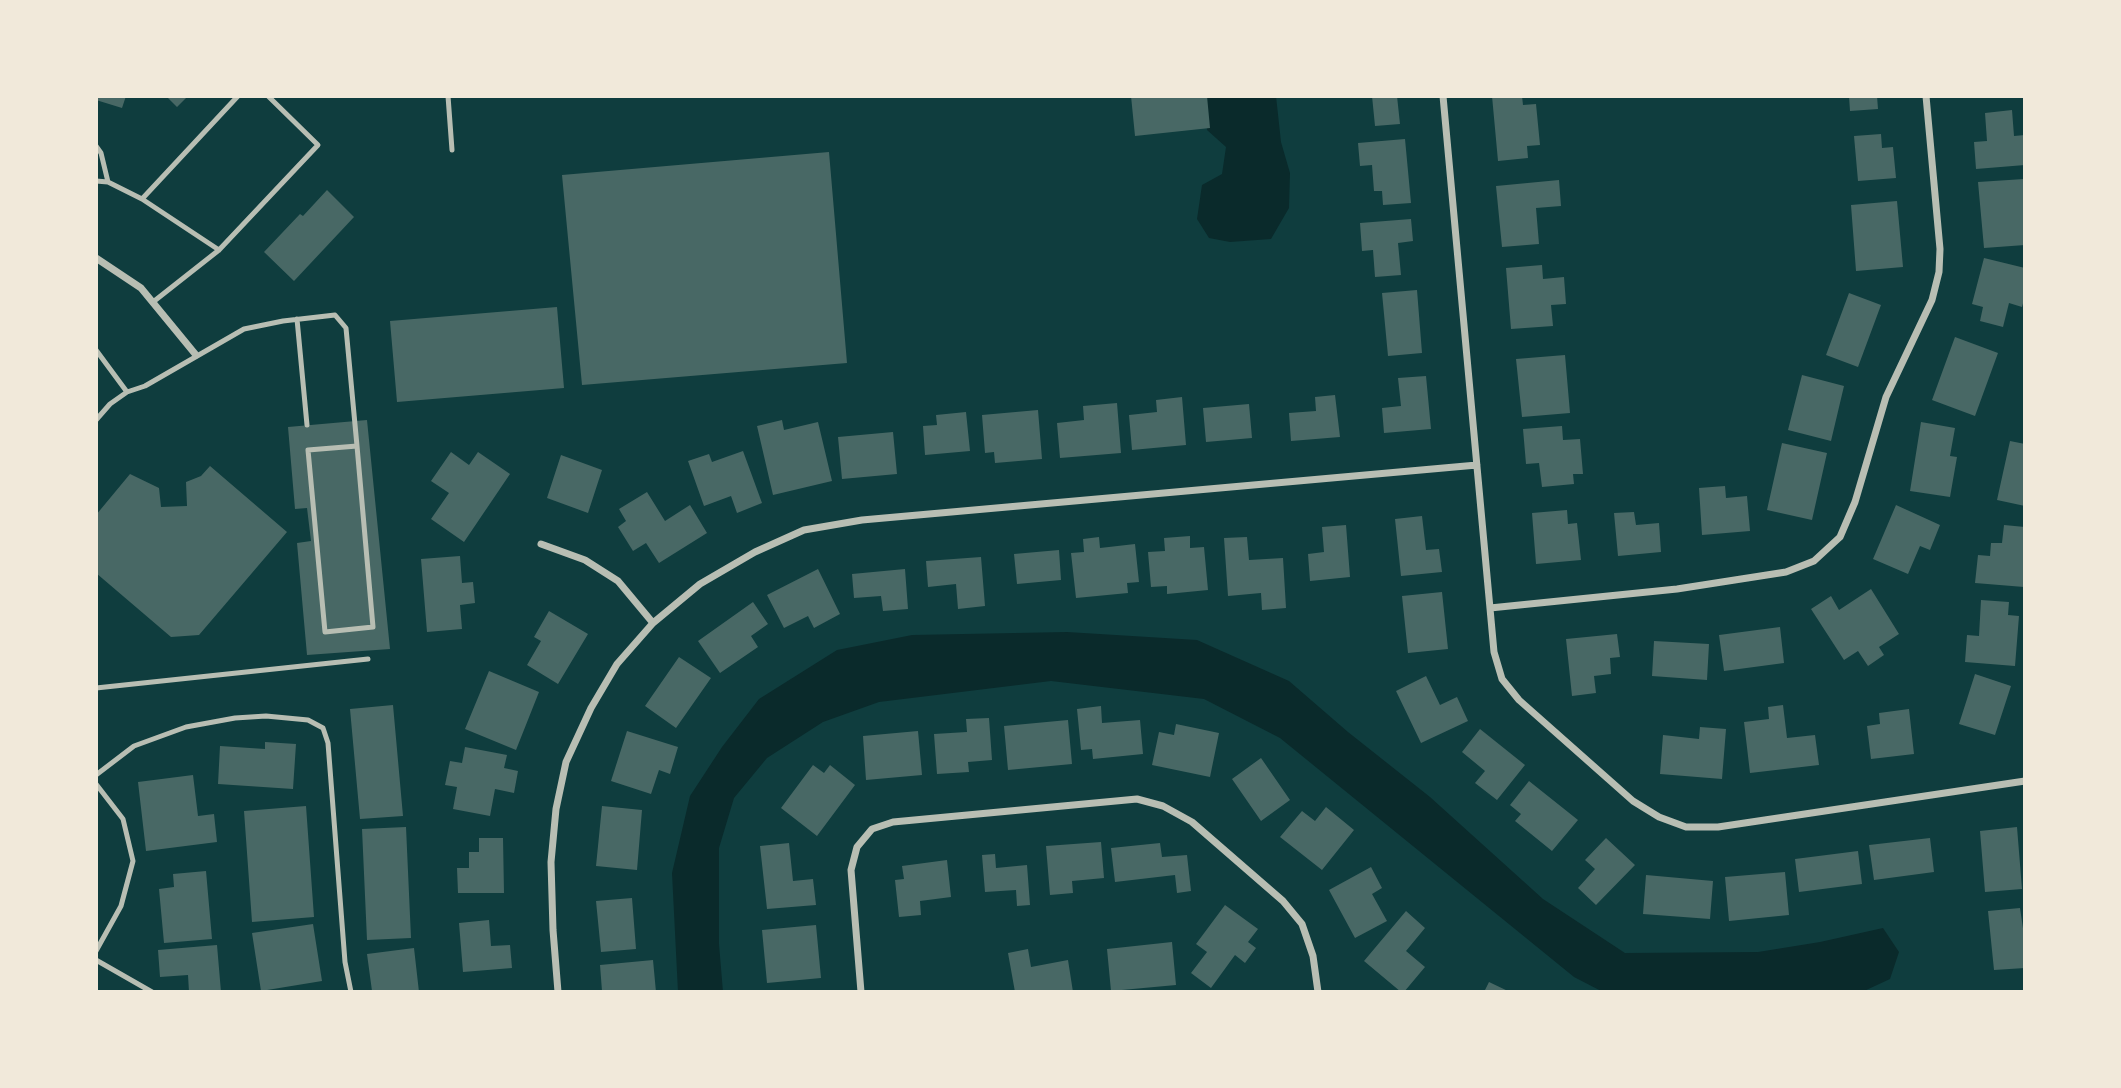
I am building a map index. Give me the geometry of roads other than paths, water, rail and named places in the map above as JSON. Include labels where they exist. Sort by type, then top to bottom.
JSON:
[{"type":"street","points":[[1443,96],[1494,652],[1502,679],[1519,701],[1633,801],[1660,817],[1686,827],[1718,827],[2025,781]]},
{"type":"street","points":[[1490,608],[1677,589],[1786,572],[1815,561],[1840,537],[1855,502],[1886,397],[1932,300],[1939,272],[1940,249],[1926,96]]},
{"type":"street","points":[[96,258],[141,288],[196,355]]},
{"type":"street","points":[[558,992],[551,862],[556,809],[566,762],[591,708],[617,664],[653,623],[701,584],[755,552],[804,530],[862,520],[1477,465]]},
{"type":"street","points":[[541,544],[585,560],[618,581],[653,623]]},
{"type":"street","points":[[861,992],[851,870],[857,847],[872,829],[893,822],[1137,799],[1163,806],[1192,822],[1283,901],[1302,924],[1313,956],[1318,992]]},
{"type":"lane","points":[[142,199],[238,96]]},
{"type":"lane","points":[[153,302],[219,250],[318,145],[268,96]]},
{"type":"lane","points":[[448,96],[453,150]]},
{"type":"lane","points":[[96,146],[101,153],[108,182]]},
{"type":"lane","points":[[96,181],[108,182],[142,199],[219,250]]},
{"type":"lane","points":[[96,421],[110,404],[127,392],[145,386],[244,329],[335,315],[346,328],[357,446],[373,627],[325,632],[308,450],[357,446]]},
{"type":"lane","points":[[297,319],[307,425]]},
{"type":"lane","points":[[96,351],[127,392]]},
{"type":"lane","points":[[96,688],[368,659]]},
{"type":"lane","points":[[96,775],[134,746],[187,727],[235,718],[266,716],[308,720],[323,728],[328,744],[345,962],[351,992]]},
{"type":"lane","points":[[96,784],[123,819],[133,861],[121,906],[96,951]]},
{"type":"lane","points":[[96,960],[152,992]]},
{"type":"water","points":[[1204,96],[1276,96],[1281,142],[1290,173],[1289,208],[1271,239],[1230,242],[1209,238],[1197,219],[1202,185],[1222,174],[1226,147],[1207,130]]},
{"type":"water","points":[[1067,632],[1197,640],[1289,681],[1430,797],[1543,899],[1625,953],[1758,952],[1883,928],[1899,952],[1890,979],[1862,992],[1603,992],[1574,977],[1280,738],[1204,699],[1051,681],[879,702],[823,722],[767,758],[734,798],[719,848],[719,944],[723,992],[678,992],[672,873],[690,796],[722,747],[759,699],[837,650],[912,635]]}]
